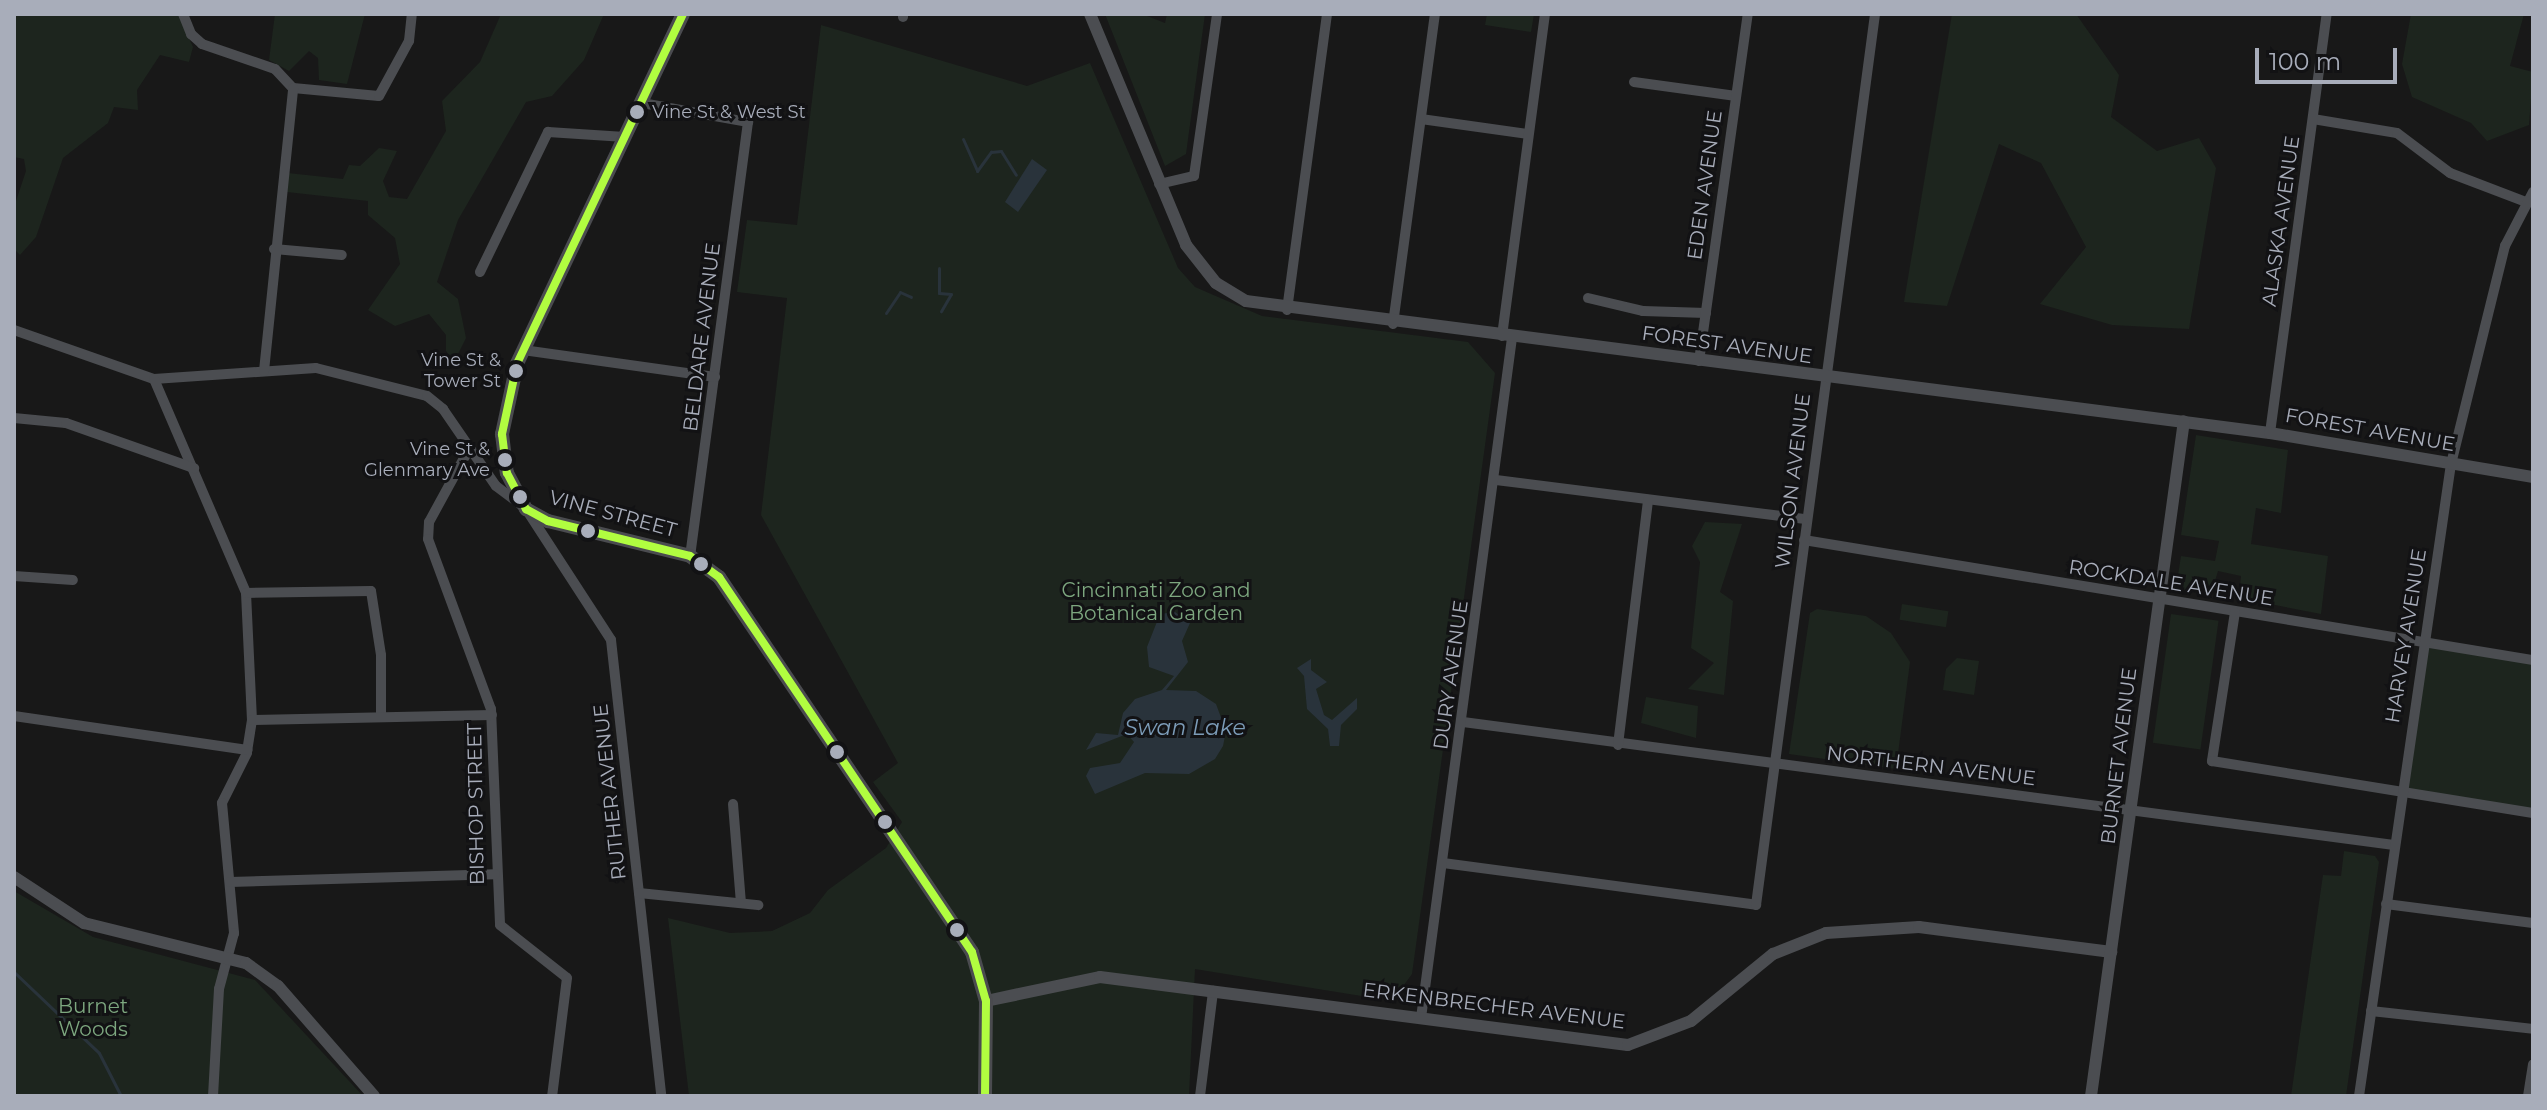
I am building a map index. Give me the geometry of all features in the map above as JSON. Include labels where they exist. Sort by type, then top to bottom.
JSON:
[{"type":"main road","name":"VINE STREET","points":[[683,14],[523,350],[502,434],[507,473],[526,509],[548,521],[690,556],[719,577],[947,910],[972,952],[986,1001],[985,1096]]},
{"type":"street","points":[[183,14],[191,34],[202,44],[275,69],[293,88],[379,96],[409,41],[412,14]]},
{"type":"street","points":[[1159,184],[1194,176],[1217,14]]},
{"type":"street","points":[[1287,310],[1327,14]]},
{"type":"street","points":[[1393,324],[1435,14]]},
{"type":"street","name":"DURY AVENUE","points":[[1421,1018],[1496,480],[1528,134],[1545,14]]},
{"type":"street","name":"EDEN AVENUE","points":[[1699,361],[1748,14]]},
{"type":"street","name":"WILSON AVENUE","points":[[1443,863],[1756,905],[1875,14]]},
{"type":"street","name":"ALASKA AVENUE","points":[[2270,433],[2327,14]]},
{"type":"street","name":"FOREST AVENUE","points":[[1094,16],[1159,184],[1203,271],[1246,301],[1287,310],[1393,324],[2184,421],[2533,477]]},
{"type":"street","points":[[1634,82],[1736,96]]},
{"type":"street","points":[[264,371],[274,249],[293,88]]},
{"type":"street","name":"BELDARE AVENUE","points":[[642,103],[748,122],[690,556]]},
{"type":"street","points":[[1421,119],[1528,134]]},
{"type":"street","points":[[2313,119],[2397,133],[2450,173],[2530,197]]},
{"type":"street","points":[[480,272],[548,132],[625,137]]},
{"type":"street","name":"HARVEY AVENUE","points":[[2359,1096],[2422,643],[2451,464],[2505,246],[2530,197]]},
{"type":"street","points":[[274,249],[342,255]]},
{"type":"street","points":[[1588,298],[1643,311],[1706,313]]},
{"type":"street","points":[[14,330],[154,379],[246,593],[252,720],[248,750],[222,803],[230,882],[229,955],[219,989],[213,1096]]},
{"type":"street","points":[[523,350],[715,377]]},
{"type":"street","name":"RUTHER AVENUE","points":[[154,379],[264,371],[337,371],[427,396],[443,409],[496,486],[526,509],[611,640],[661,1096]]},
{"type":"street","points":[[14,418],[66,423],[194,468]]},
{"type":"street","name":"BURNET AVENUE","points":[[2091,1096],[2133,810],[2184,421]]},
{"type":"street","name":"BISHOP STREET","points":[[469,449],[427,530],[492,715],[495,874],[504,933],[567,978],[552,1096]]},
{"type":"street","points":[[1496,480],[1806,519]]},
{"type":"street","points":[[1618,745],[1648,500]]},
{"type":"street","name":"ROCKDALE AVENUE","points":[[1804,540],[2533,660]]},
{"type":"street","points":[[14,576],[73,580]]},
{"type":"street","points":[[246,593],[371,591],[381,655],[381,716]]},
{"type":"street","points":[[2235,612],[2212,761],[2533,813]]},
{"type":"street","points":[[252,720],[492,715]]},
{"type":"street","points":[[14,716],[248,750]]},
{"type":"street","name":"NORTHERN AVENUE","points":[[1463,722],[1618,745],[2394,845]]},
{"type":"street","points":[[733,804],[741,903]]},
{"type":"street","points":[[230,882],[495,874]]},
{"type":"street","points":[[14,877],[84,923],[229,955],[278,986],[374,1096]]},
{"type":"street","points":[[639,893],[758,905]]},
{"type":"street","points":[[2386,904],[2533,923]]},
{"type":"street","name":"ERKENBRECHER AVENUE","points":[[986,1001],[1100,977],[1628,1045],[1691,1021],[1773,954],[1862,927],[1919,927],[2111,952]]},
{"type":"street","points":[[1200,1096],[1213,991]]},
{"type":"street","points":[[2371,1011],[2533,1029]]},
{"type":"street","points":[[2528,1096],[2533,1064]]},
{"type":"green space","points":[[14,14],[178,14],[193,47],[189,62],[160,55],[137,90],[138,110],[114,107],[108,123],[63,158],[36,237],[20,255],[14,249],[14,207],[26,171],[24,159],[14,157]]},
{"type":"green space","points":[[275,14],[365,14],[347,84],[319,80],[318,58],[309,51],[289,71],[269,60]]},
{"type":"green space","points":[[501,14],[604,14],[584,60],[552,96],[526,102],[458,220],[437,282],[458,299],[466,338],[454,362],[446,351],[446,335],[429,314],[395,326],[368,310],[400,264],[395,238],[368,215],[368,201],[287,192],[288,173],[343,179],[349,165],[360,166],[379,148],[397,151],[383,181],[389,197],[407,199],[446,131],[442,101],[480,62]]},
{"type":"green space","points":[[1105,14],[1142,14],[1165,23],[1167,14],[1205,14],[1186,154],[1165,166]]},
{"type":"green space","points":[[1487,14],[1534,14],[1531,32],[1485,25]]},
{"type":"green space","points":[[1952,14],[2076,14],[2119,75],[2111,117],[2157,151],[2199,138],[2216,168],[2189,329],[2112,325],[2040,304],[2086,247],[2041,163],[1999,144],[1947,306],[1904,302]]},
{"type":"green space","points":[[2411,14],[2524,14],[2510,66],[2533,72],[2529,125],[2487,141],[2471,123],[2412,97],[2402,64]]},
{"type":"green space","name":"Cincinnati Zoo and Botanical Garden","points":[[821,25],[1027,86],[1090,63],[1178,268],[1195,287],[1262,316],[1468,342],[1495,373],[1412,974],[1401,989],[1374,998],[1195,969],[1189,1096],[689,1096],[668,918],[730,933],[772,931],[810,913],[828,890],[886,848],[902,822],[873,782],[898,763],[761,515],[787,298],[737,292],[747,220],[797,225]]},
{"type":"green space","points":[[2196,435],[2288,450],[2281,513],[2256,508],[2251,544],[2328,556],[2321,614],[2239,598],[2241,576],[2218,571],[2211,594],[2176,588],[2181,556],[2215,561],[2219,541],[2181,535]]},
{"type":"green space","points":[[1705,522],[1742,524],[1720,592],[1733,601],[1724,695],[1688,689],[1714,663],[1691,648],[1700,562],[1692,546]]},
{"type":"green space","points":[[1902,604],[1948,611],[1946,627],[1899,620]]},
{"type":"green space","points":[[1817,609],[1866,616],[1891,633],[1910,662],[1896,769],[1789,754],[1810,613]]},
{"type":"green space","points":[[2171,614],[2219,621],[2200,749],[2153,743]]},
{"type":"green space","points":[[2422,643],[2533,660],[2533,813],[2401,792]]},
{"type":"green space","points":[[1957,658],[1979,661],[1974,695],[1943,690],[1946,669]]},
{"type":"green space","points":[[1646,697],[1698,706],[1696,738],[1641,723]]},
{"type":"green space","points":[[2344,851],[2375,856],[2379,862],[2346,1096],[2291,1096],[2323,875],[2341,876]]},
{"type":"green space","name":"Burnet Woods","points":[[14,891],[93,937],[255,980],[363,1096],[14,1096]]},
{"type":"water","points":[[1032,159],[1047,170],[1018,212],[1005,202]]},
{"type":"water","name":"Swan Lake","points":[[1175,612],[1190,623],[1182,641],[1188,662],[1166,690],[1196,691],[1216,704],[1226,731],[1223,746],[1215,759],[1189,774],[1145,773],[1095,794],[1086,776],[1090,768],[1120,763],[1134,742],[1127,734],[1086,750],[1096,733],[1118,735],[1123,713],[1135,699],[1162,690],[1174,676],[1149,667],[1147,647],[1160,614]]},
{"type":"water","points":[[1311,659],[1311,670],[1327,682],[1316,689],[1324,715],[1332,720],[1357,698],[1357,709],[1341,725],[1339,746],[1330,746],[1328,729],[1307,709],[1304,676],[1297,668]]},
{"type":"waterway","points":[[963,139],[977,171],[991,152],[1001,151],[1016,175]]},
{"type":"waterway","points":[[939,268],[939,293],[951,294],[941,311]]},
{"type":"waterway","points":[[886,313],[900,292],[911,297]]},
{"type":"waterway","points":[[14,972],[99,1053],[121,1096]]},
{"type":"transit line","points":[[683,14],[517,364],[502,434],[507,473],[526,509],[548,521],[690,556],[719,577],[972,952],[986,1001],[985,1096]]},
{"type":"place","name":"Vine St & West St","points":[[637,112]]},
{"type":"place","name":"Vine St & Tower St","points":[[516,371]]},
{"type":"place","name":"Vine St & Glenmary Ave","points":[[505,460]]}]
